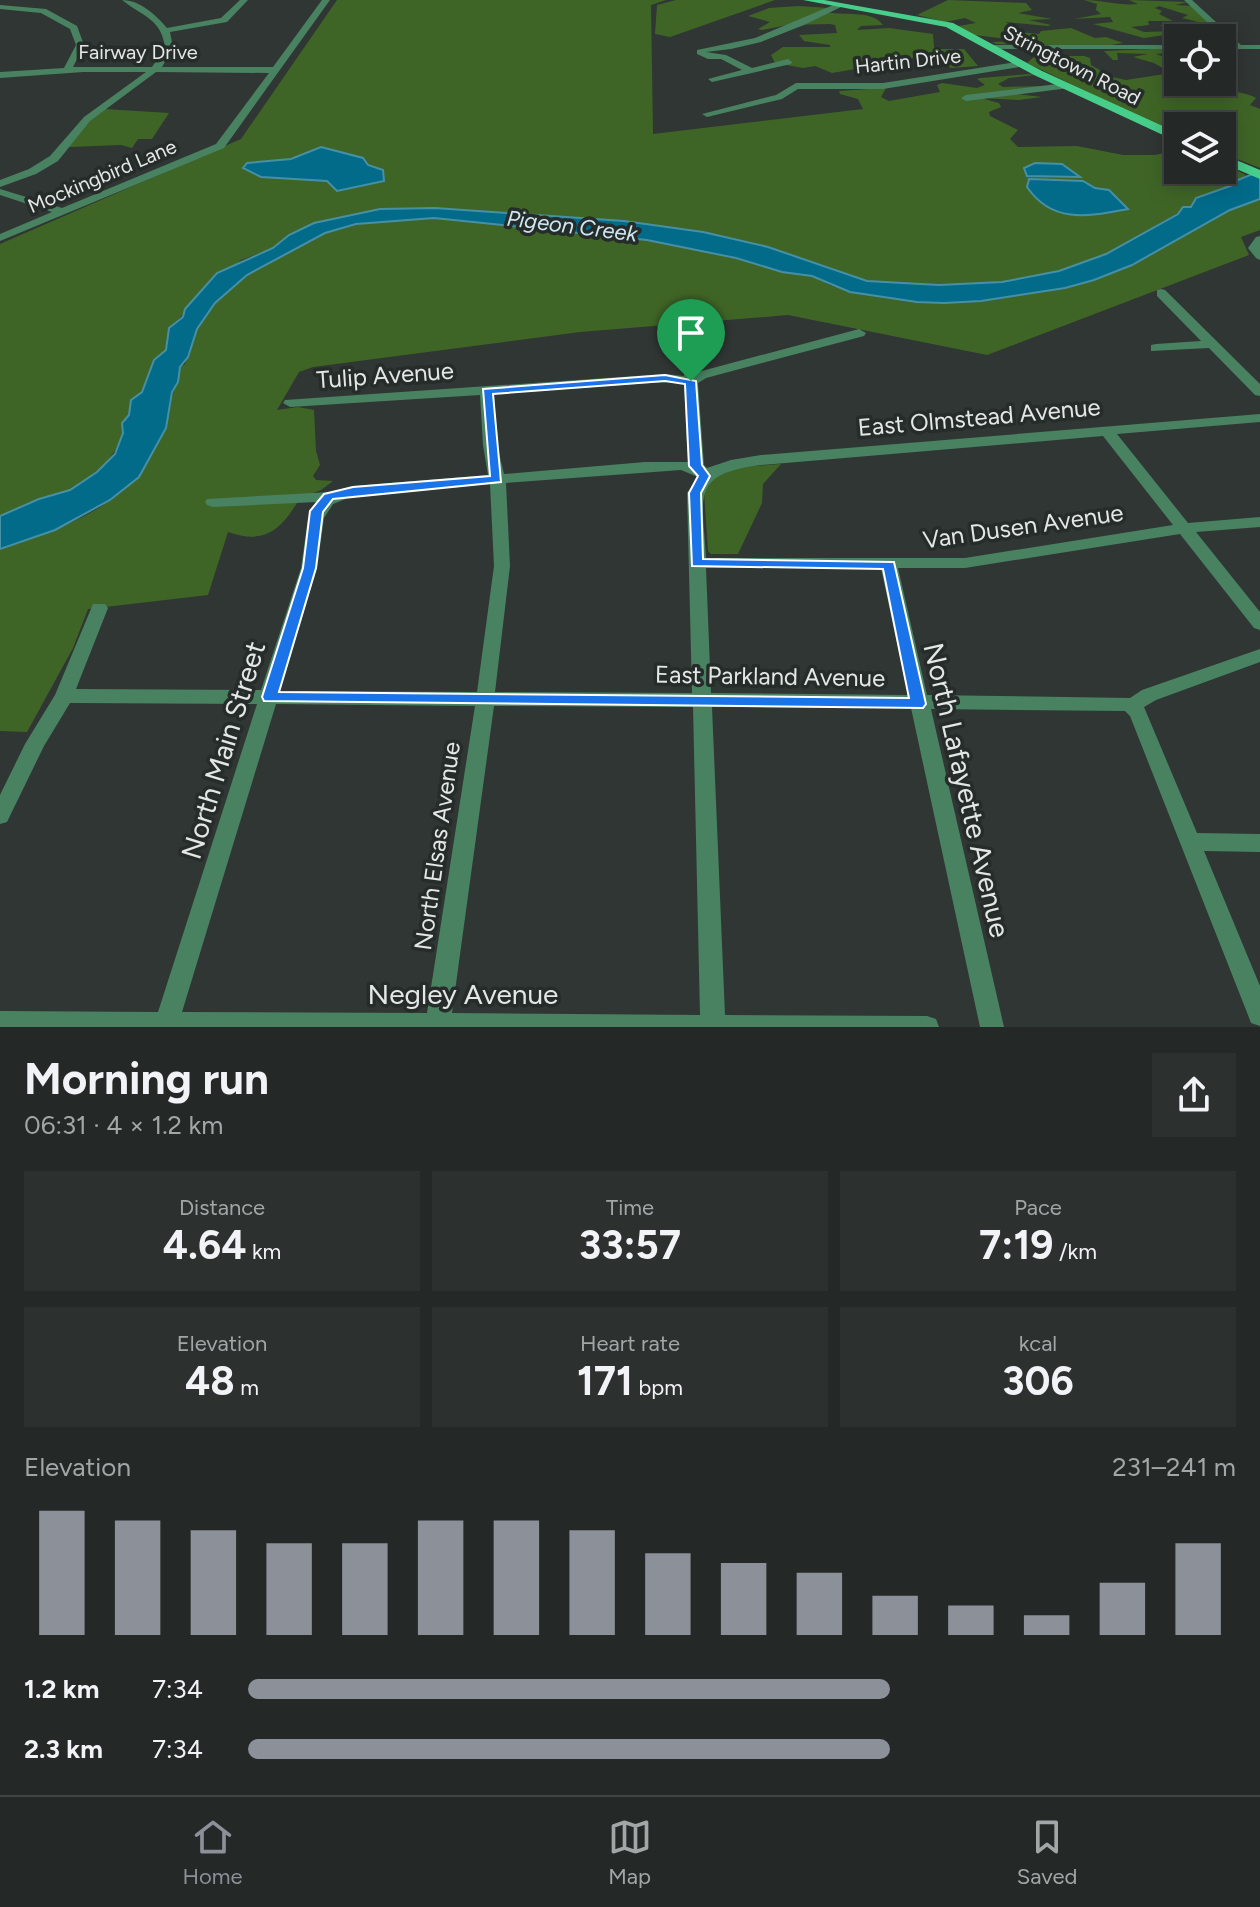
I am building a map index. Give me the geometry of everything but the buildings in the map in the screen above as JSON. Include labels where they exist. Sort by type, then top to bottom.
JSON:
[{"type":"main road","name":"Stringtown Road","points":[[808,0],[949,25],[1066,86],[1164,132]]},
{"type":"main road","points":[[1236,164],[1260,175]]},
{"type":"street","points":[[0,6],[7,0]]},
{"type":"street","points":[[130,2],[151,0]]},
{"type":"street","points":[[167,30],[224,20],[244,0]]},
{"type":"street","points":[[276,70],[326,0]]},
{"type":"street","points":[[1188,0],[1239,47],[1260,47]]},
{"type":"street","points":[[0,184],[54,159],[88,118],[156,70],[169,49],[167,30],[156,17],[130,2]]},
{"type":"street","points":[[754,70],[728,53],[841,5]]},
{"type":"street","points":[[0,6],[43,11],[69,23],[79,36],[75,58],[67,70]]},
{"type":"street","points":[[991,47],[1164,47]]},
{"type":"street","points":[[75,58],[103,69]]},
{"type":"street","points":[[712,79],[788,62]]},
{"type":"street","name":"Hartin Drive","points":[[707,114],[780,105],[769,100],[796,86],[883,86],[1023,64]]},
{"type":"street","name":"Fairway Drive","points":[[0,75],[103,69],[276,70]]},
{"type":"street","name":"Mockingbird Lane","points":[[0,238],[217,147],[225,141],[276,70]]},
{"type":"street","points":[[966,98],[1066,86]]},
{"type":"street","points":[[0,192],[63,212]]},
{"type":"street","points":[[1258,254],[1255,243],[1260,239]]},
{"type":"street","points":[[1161,293],[1260,392]]},
{"type":"street","name":"Tulip Avenue","points":[[290,403],[665,378],[691,381],[701,375],[859,333]]},
{"type":"street","points":[[1156,348],[1211,344]]},
{"type":"street","points":[[692,354],[691,381],[701,473],[695,493],[696,563],[713,1026]]},
{"type":"street","name":"North Elsas Avenue","points":[[438,1023],[502,566],[487,391]]},
{"type":"street","name":"East Olmstead Avenue","points":[[213,502],[329,497],[353,491],[682,465],[701,473],[761,460],[1260,418]]},
{"type":"street","points":[[1107,431],[1260,624]]},
{"type":"street","name":"North Main Street","points":[[167,1022],[309,568],[317,511],[329,497]]},
{"type":"street","name":"Van Dusen Avenue","points":[[696,563],[965,563],[1183,528],[1260,522]]},
{"type":"street","name":"North Lafayette Avenue","points":[[889,565],[992,1027]]},
{"type":"street","points":[[0,816],[35,744],[64,696],[99,608]]},
{"type":"street","points":[[1260,655],[1149,695],[1132,706],[1138,713],[1260,1015]]},
{"type":"street","name":"East Parkland Avenue","points":[[64,696],[1123,703],[1132,706]]},
{"type":"street","points":[[1191,842],[1260,843]]},
{"type":"street","name":"Negley Avenue","points":[[0,1022],[927,1027]]},
{"type":"green space","points":[[337,0],[666,0],[651,5],[653,134],[863,109],[858,99],[839,91],[886,88],[881,97],[889,101],[940,92],[937,85],[942,83],[977,88],[985,85],[977,79],[980,78],[1030,74],[1034,75],[1009,78],[998,84],[1003,87],[1042,86],[1007,93],[1042,97],[1019,100],[981,98],[999,103],[1001,107],[989,112],[990,116],[1018,130],[1010,139],[1018,147],[1077,146],[1123,155],[1164,153],[1164,184],[1235,184],[1106,254],[1059,271],[1002,282],[939,285],[867,281],[823,265],[624,221],[435,208],[380,209],[315,223],[289,235],[274,248],[241,260],[169,328],[166,350],[154,360],[142,392],[131,400],[120,442],[96,472],[68,492],[41,498],[0,516],[0,244],[241,139]]},
{"type":"green space","points":[[676,0],[775,0],[670,37],[655,34],[657,5]]},
{"type":"green space","points":[[948,0],[1026,3],[1032,10],[1018,13],[1052,19],[1029,20],[1051,25],[1048,26],[1006,22],[1014,29],[1003,30],[1039,34],[1041,31],[1071,28],[1095,38],[1106,37],[1123,43],[1105,46],[996,44],[992,42],[1027,41],[973,35],[958,26],[976,23],[965,18],[945,22],[917,15]]},
{"type":"green space","points":[[1084,0],[1131,4],[1138,4],[1129,0],[1188,2],[1175,5],[1192,6],[1210,24],[1190,24],[1198,22],[1182,18],[1188,15],[1159,6],[1155,8],[1162,11],[1159,14],[1173,21],[1148,21],[1149,25],[1131,27],[1144,32],[1164,31],[1164,35],[1144,38],[1093,24],[1113,22],[1110,17],[1074,19],[1101,14],[1096,10],[1097,4]]},
{"type":"green space","points":[[769,8],[828,8],[824,11],[831,13],[864,15],[883,25],[861,26],[857,30],[889,28],[933,34],[934,47],[964,49],[978,66],[951,68],[934,56],[924,54],[907,60],[832,73],[815,66],[803,68],[775,63],[771,55],[783,47],[830,47],[804,41],[799,35],[837,33],[835,25],[830,24],[787,25],[762,30],[758,29],[770,22],[748,16]]},
{"type":"green space","points":[[1164,49],[1164,53],[1156,54],[1164,57],[1164,69],[1133,57],[1148,54],[1117,53],[1118,60],[1113,60],[1104,51]]},
{"type":"green space","points":[[1035,56],[1084,56],[1090,58],[1091,65],[1112,77],[1126,80],[1164,74],[1164,96],[1236,96],[1236,92],[1256,98],[1250,105],[1260,109],[1260,168],[1236,159],[1236,112],[1164,112],[1164,128],[1027,63]]},
{"type":"green space","points":[[105,109],[169,113],[152,139],[138,139],[132,148],[121,145],[69,147],[87,122]]},
{"type":"green space","points":[[1236,170],[1246,175],[1236,183]]},
{"type":"green space","points":[[1260,199],[1260,230],[1241,237],[1249,255],[987,355],[788,315],[580,332],[313,367],[299,372],[277,410],[298,407],[314,410],[316,451],[320,465],[313,476],[316,480],[333,481],[321,490],[300,498],[286,519],[271,532],[252,537],[228,532],[208,595],[88,609],[73,648],[27,732],[0,731],[0,549],[82,517],[111,500],[142,460],[171,405],[180,367],[185,364],[197,329],[215,303],[247,275],[325,233],[371,221],[434,218],[647,240],[736,258],[782,272],[812,276],[832,286],[917,302],[944,303],[981,301],[1065,288],[1094,280],[1132,265],[1230,210]]},
{"type":"green space","points":[[781,464],[763,484],[762,503],[738,554],[711,554],[708,551],[704,491],[715,474],[743,467]]},
{"type":"water","points":[[321,147],[363,158],[368,165],[383,170],[384,181],[337,191],[327,181],[261,177],[243,168],[247,163],[291,159]]},
{"type":"water","points":[[1035,163],[1062,164],[1080,177],[1027,176],[1024,168]]},
{"type":"water","name":"Pigeon Creek","points":[[1260,171],[1260,199],[1230,210],[1132,265],[1065,288],[981,301],[917,302],[850,292],[812,276],[782,272],[736,258],[647,240],[434,218],[356,224],[325,233],[247,275],[215,303],[197,329],[188,357],[180,367],[166,428],[139,477],[110,500],[55,530],[0,549],[0,516],[70,490],[97,472],[115,454],[131,400],[142,392],[154,360],[166,350],[169,328],[183,317],[185,309],[217,273],[273,248],[289,235],[314,223],[380,209],[435,208],[624,221],[703,232],[768,247],[867,281],[939,285],[1002,282],[1059,271],[1106,254],[1178,214],[1183,207],[1191,207],[1196,198],[1236,184],[1236,181]]},
{"type":"water","points":[[1029,179],[1083,181],[1095,188],[1109,190],[1128,209],[1086,215],[1060,213],[1037,199],[1027,187]]},
{"type":"route","points":[[665,378],[691,381],[696,466],[704,476],[695,493],[696,563],[889,565],[918,704],[269,697],[309,568],[317,511],[322,502],[339,493],[353,491],[496,479],[490,445],[487,391],[665,378]]}]
